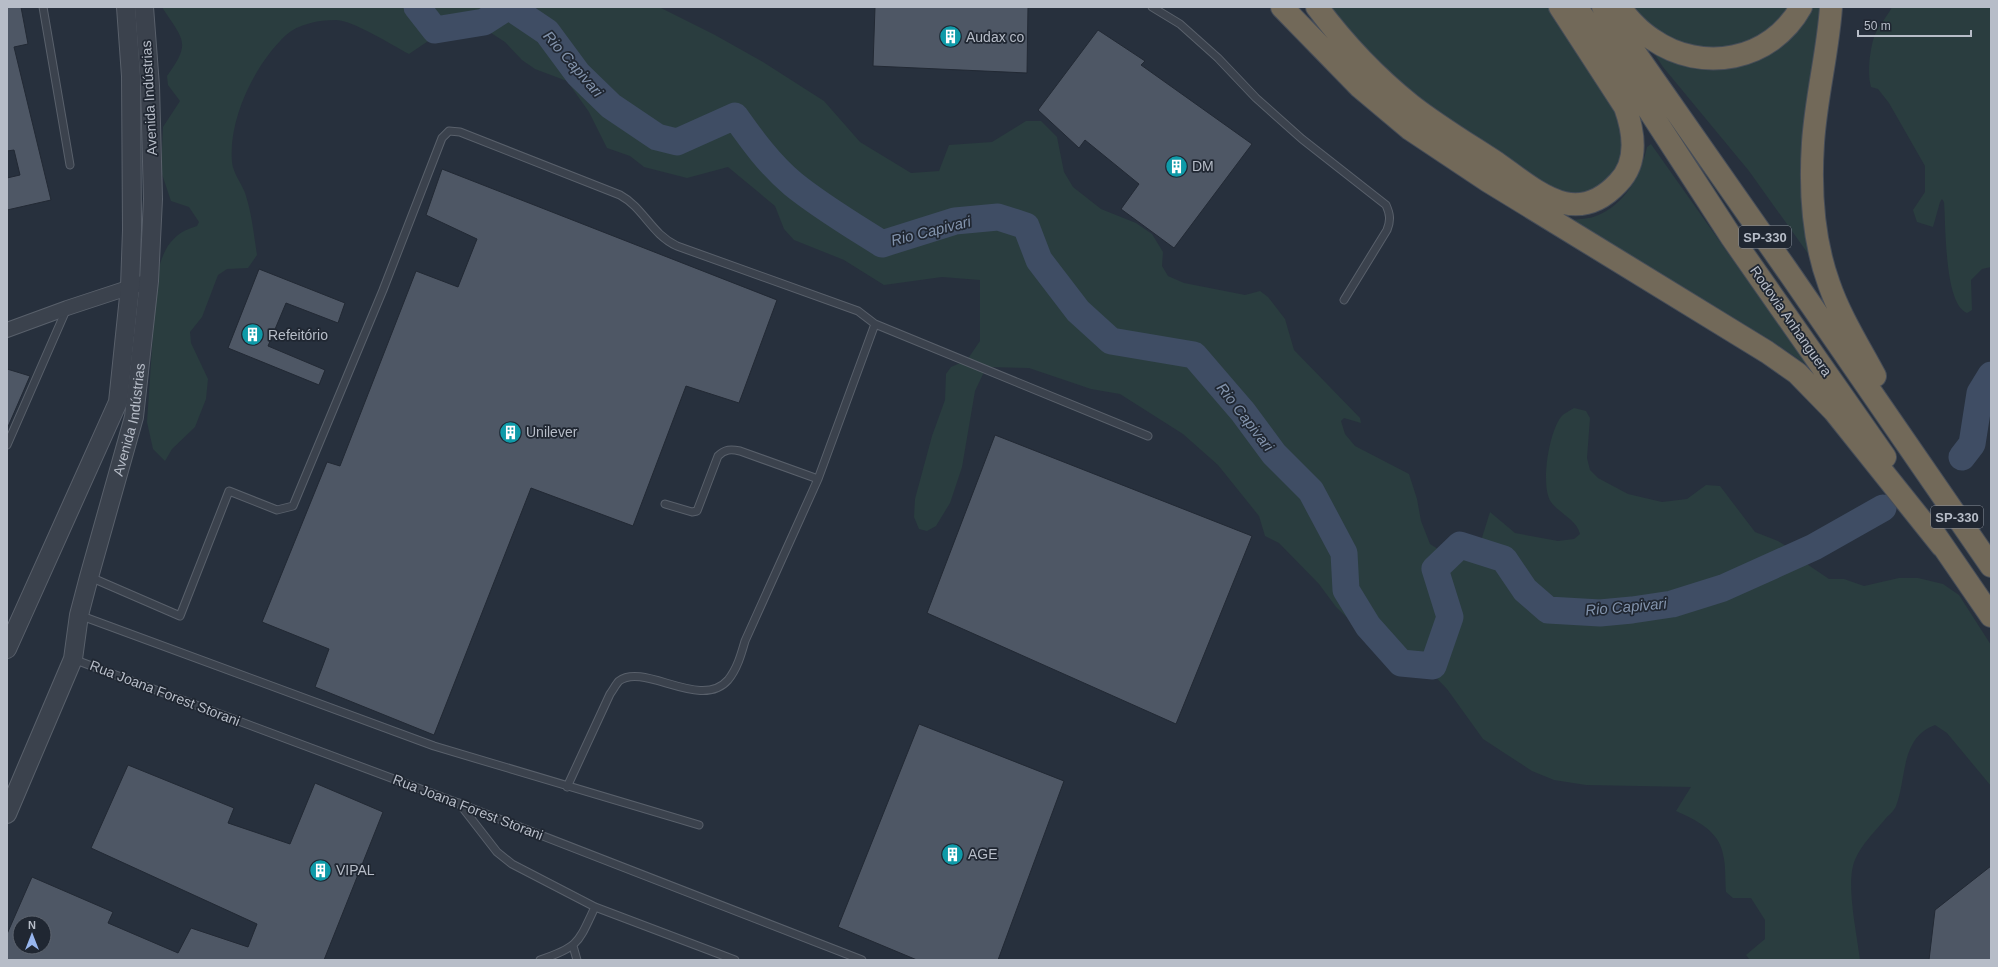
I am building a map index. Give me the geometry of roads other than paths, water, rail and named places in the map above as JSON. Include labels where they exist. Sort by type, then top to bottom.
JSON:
[{"type":"highway","points":[[1282,7],[1360,87],[1410,130],[1488,181],[1767,352],[1797,373],[1834,411],[1942,546]]},
{"type":"highway","points":[[1317,7],[1331,26],[1366,64],[1412,105],[1535,189],[1564,203],[1585,204],[1603,196],[1613,189],[1628,170],[1632,159],[1631,125],[1625,107],[1560,7]]},
{"type":"highway","name":"Rodovia Anhanguera","points":[[1576,7],[1643,101],[1732,238],[1867,428],[1942,546],[1991,616]]},
{"type":"highway","name":"Rodovia Anhanguera","points":[[1603,7],[1991,566]]},
{"type":"highway","points":[[1619,7],[1632,23],[1652,39],[1675,52],[1698,58],[1719,58],[1737,56],[1749,52],[1772,40],[1785,30],[1801,7]]},
{"type":"highway","points":[[1831,7],[1813,142],[1813,200],[1821,252],[1829,283],[1837,305],[1924,469]]},
{"type":"street","name":"Avenida Indústrias","points":[[7,649],[118,402],[130,288],[132,137],[126,7]]},
{"type":"street","name":"Avenida Indústrias","points":[[7,814],[73,659],[79,615],[134,417],[149,281],[153,199],[150,86],[144,7]]},
{"type":"street","points":[[7,330],[67,308],[149,281]]},
{"type":"lane","points":[[43,7],[70,165]]},
{"type":"lane","points":[[1152,7],[1180,24],[1218,58],[1256,98],[1279,119],[1386,205],[1390,213],[1390,222],[1387,230],[1344,300]]},
{"type":"lane","points":[[89,577],[180,616],[229,491],[277,510],[292,506],[383,290],[442,138],[449,132],[460,132],[620,195],[631,202],[665,241],[858,311],[875,324],[1148,436]]},
{"type":"lane","points":[[7,445],[67,308]]},
{"type":"lane","points":[[567,787],[610,694],[619,681],[634,676],[703,691],[718,687],[727,681],[736,668],[745,641],[818,479],[875,324]]},
{"type":"lane","points":[[665,504],[692,512],[697,511],[718,456],[723,451],[740,451],[818,479]]},
{"type":"lane","points":[[79,615],[434,746],[567,787],[699,825]]},
{"type":"lane","name":"Rua Joana Forest Storani","points":[[73,659],[458,803],[862,960]]},
{"type":"lane","points":[[458,803],[497,852],[512,864],[595,907],[735,960]]},
{"type":"lane","points":[[540,960],[562,952],[573,946],[582,935],[595,907]]},
{"type":"lane","points":[[573,946],[577,960]]},
{"type":"waterway","name":"Rio Capivari","points":[[417,7],[435,30],[484,22],[507,7]]},
{"type":"waterway","name":"Rio Capivari","points":[[510,7],[547,32],[578,74],[611,106],[657,137],[677,142],[735,116],[769,160],[793,184],[825,208],[882,244],[955,221],[998,217],[1026,226],[1039,260],[1078,311],[1111,341],[1194,355],[1243,412],[1274,454],[1311,491],[1344,553],[1346,590],[1368,626],[1401,663],[1433,666],[1450,617],[1435,569],[1460,545],[1504,559],[1525,590],[1548,610],[1600,613],[1672,604],[1723,588],[1814,547],[1883,508]]},
{"type":"waterway","name":"Rio Capivari","points":[[1962,457],[1972,444],[1980,393],[1991,375]]},
{"type":"place","name":"Audax co","points":[[951,37]]},
{"type":"place","name":"DM","points":[[1176,166]]},
{"type":"place","name":"Refeitório","points":[[253,335]]},
{"type":"place","name":"Unilever","points":[[511,432]]},
{"type":"place","name":"AGE","points":[[952,854]]},
{"type":"place","name":"VIPAL","points":[[320,870]]}]
